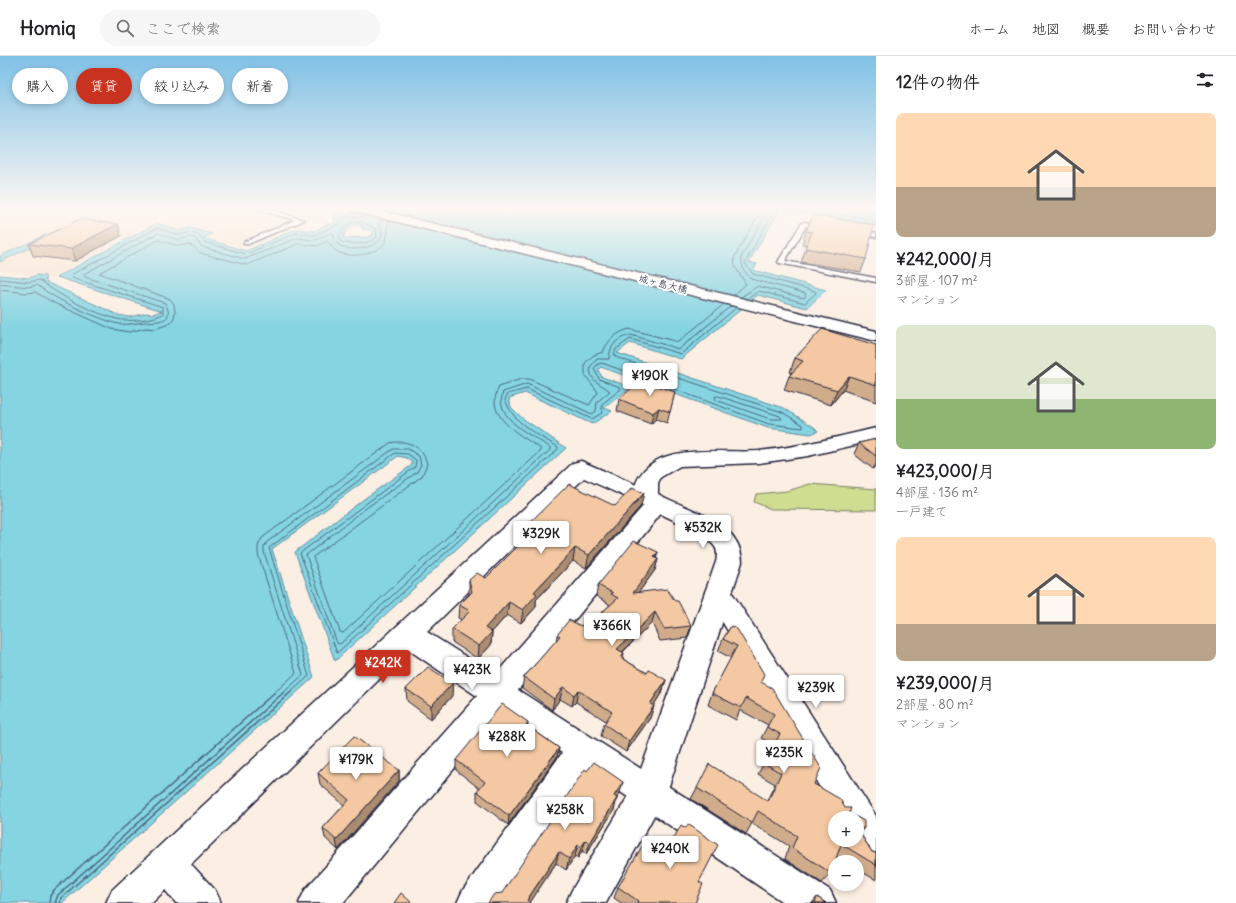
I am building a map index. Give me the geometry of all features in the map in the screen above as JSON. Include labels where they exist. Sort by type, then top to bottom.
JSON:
[{"type":"street","name":"城ヶ島大橋","points":[[519,249],[876,336]]},
{"type":"street","points":[[652,501],[646,482],[653,472],[668,463],[678,460],[759,457],[808,450],[876,434]]},
{"type":"street","points":[[125,903],[406,633],[581,468],[652,501],[711,531],[726,544],[730,553],[729,562],[650,792],[585,903]]},
{"type":"street","points":[[318,903],[498,693],[652,501]]},
{"type":"street","points":[[718,592],[876,848]]},
{"type":"street","points":[[406,633],[583,750],[650,792],[800,898]]},
{"type":"street","points":[[476,903],[583,750]]},
{"type":"street","points":[[166,864],[202,903]]},
{"type":"lane","points":[[789,249],[781,262],[876,280]]},
{"type":"shaded area","points":[[0,249],[106,249],[50,279],[0,270]]},
{"type":"green space","points":[[810,484],[876,489],[876,510],[771,509],[754,502],[756,494],[787,491]]},
{"type":"water","points":[[16,249],[28,249],[0,262],[0,256]]},
{"type":"water","points":[[110,249],[238,249],[246,251],[252,249],[757,249],[749,262],[757,264],[753,270],[826,290],[807,308],[758,295],[681,359],[630,343],[617,353],[784,408],[818,431],[811,434],[768,428],[601,367],[598,370],[602,377],[631,387],[604,408],[612,411],[592,424],[525,393],[509,398],[511,407],[522,418],[566,448],[335,661],[295,552],[364,499],[412,465],[412,462],[407,458],[398,456],[272,549],[314,677],[62,903],[0,903],[0,275],[29,278],[37,275],[45,276],[46,282],[118,315],[130,317],[162,311],[57,277]]},
{"type":"building","points":[[808,249],[868,249],[866,259]]},
{"type":"building","points":[[822,329],[876,345],[876,385],[849,376],[837,390],[789,376],[803,361],[795,358]]},
{"type":"building","points":[[641,380],[675,392],[670,412],[659,408],[653,413],[619,399]]},
{"type":"building","points":[[876,439],[876,456],[859,443]]},
{"type":"building","points":[[569,484],[615,506],[632,488],[644,493],[589,555],[575,548],[534,592],[537,594],[523,610],[509,602],[485,628],[492,632],[479,646],[452,629],[470,611],[459,605],[472,592],[469,580],[477,573],[486,578],[532,532],[524,528]]},
{"type":"building","points":[[634,541],[658,552],[654,557],[658,559],[633,593],[667,589],[675,601],[678,601],[691,626],[664,629],[655,612],[617,649],[624,653],[621,658],[647,673],[649,670],[666,680],[650,704],[654,706],[629,741],[604,724],[612,712],[578,690],[574,695],[563,687],[554,699],[524,677],[560,636],[557,635],[569,620],[586,627],[618,598],[611,594],[613,593],[598,585]]},
{"type":"building","points":[[731,626],[737,629],[764,674],[761,682],[772,688],[821,768],[814,784],[840,799],[845,808],[851,808],[850,811],[828,811],[828,847],[840,847],[837,855],[828,855],[828,871],[792,848],[797,836],[758,811],[752,823],[697,788],[709,764],[768,801],[781,773],[764,763],[780,734],[767,727],[774,714],[746,698],[741,708],[712,693],[737,646],[723,639]]},
{"type":"building","points":[[428,667],[453,683],[431,706],[406,689]]},
{"type":"building","points":[[502,704],[528,722],[526,725],[559,748],[509,816],[477,791],[485,782],[456,760]]},
{"type":"building","points":[[354,736],[399,770],[336,840],[323,828],[349,800],[318,773]]},
{"type":"building","points":[[594,762],[623,782],[614,796],[617,798],[590,843],[586,840],[581,847],[578,845],[569,859],[559,852],[527,900],[531,903],[488,903],[494,894],[502,893],[585,769],[587,771]]},
{"type":"building","points":[[688,824],[718,845],[699,882],[703,884],[695,903],[637,903],[638,901],[618,887],[644,843],[664,856],[681,825],[686,828]]},
{"type":"building","points":[[864,839],[872,852],[876,853],[876,865],[864,858],[864,855],[859,855],[846,847],[864,847]]},
{"type":"building","points":[[401,893],[412,903],[394,903]]},
{"type":"building","points":[[817,897],[826,903],[815,903]]}]
